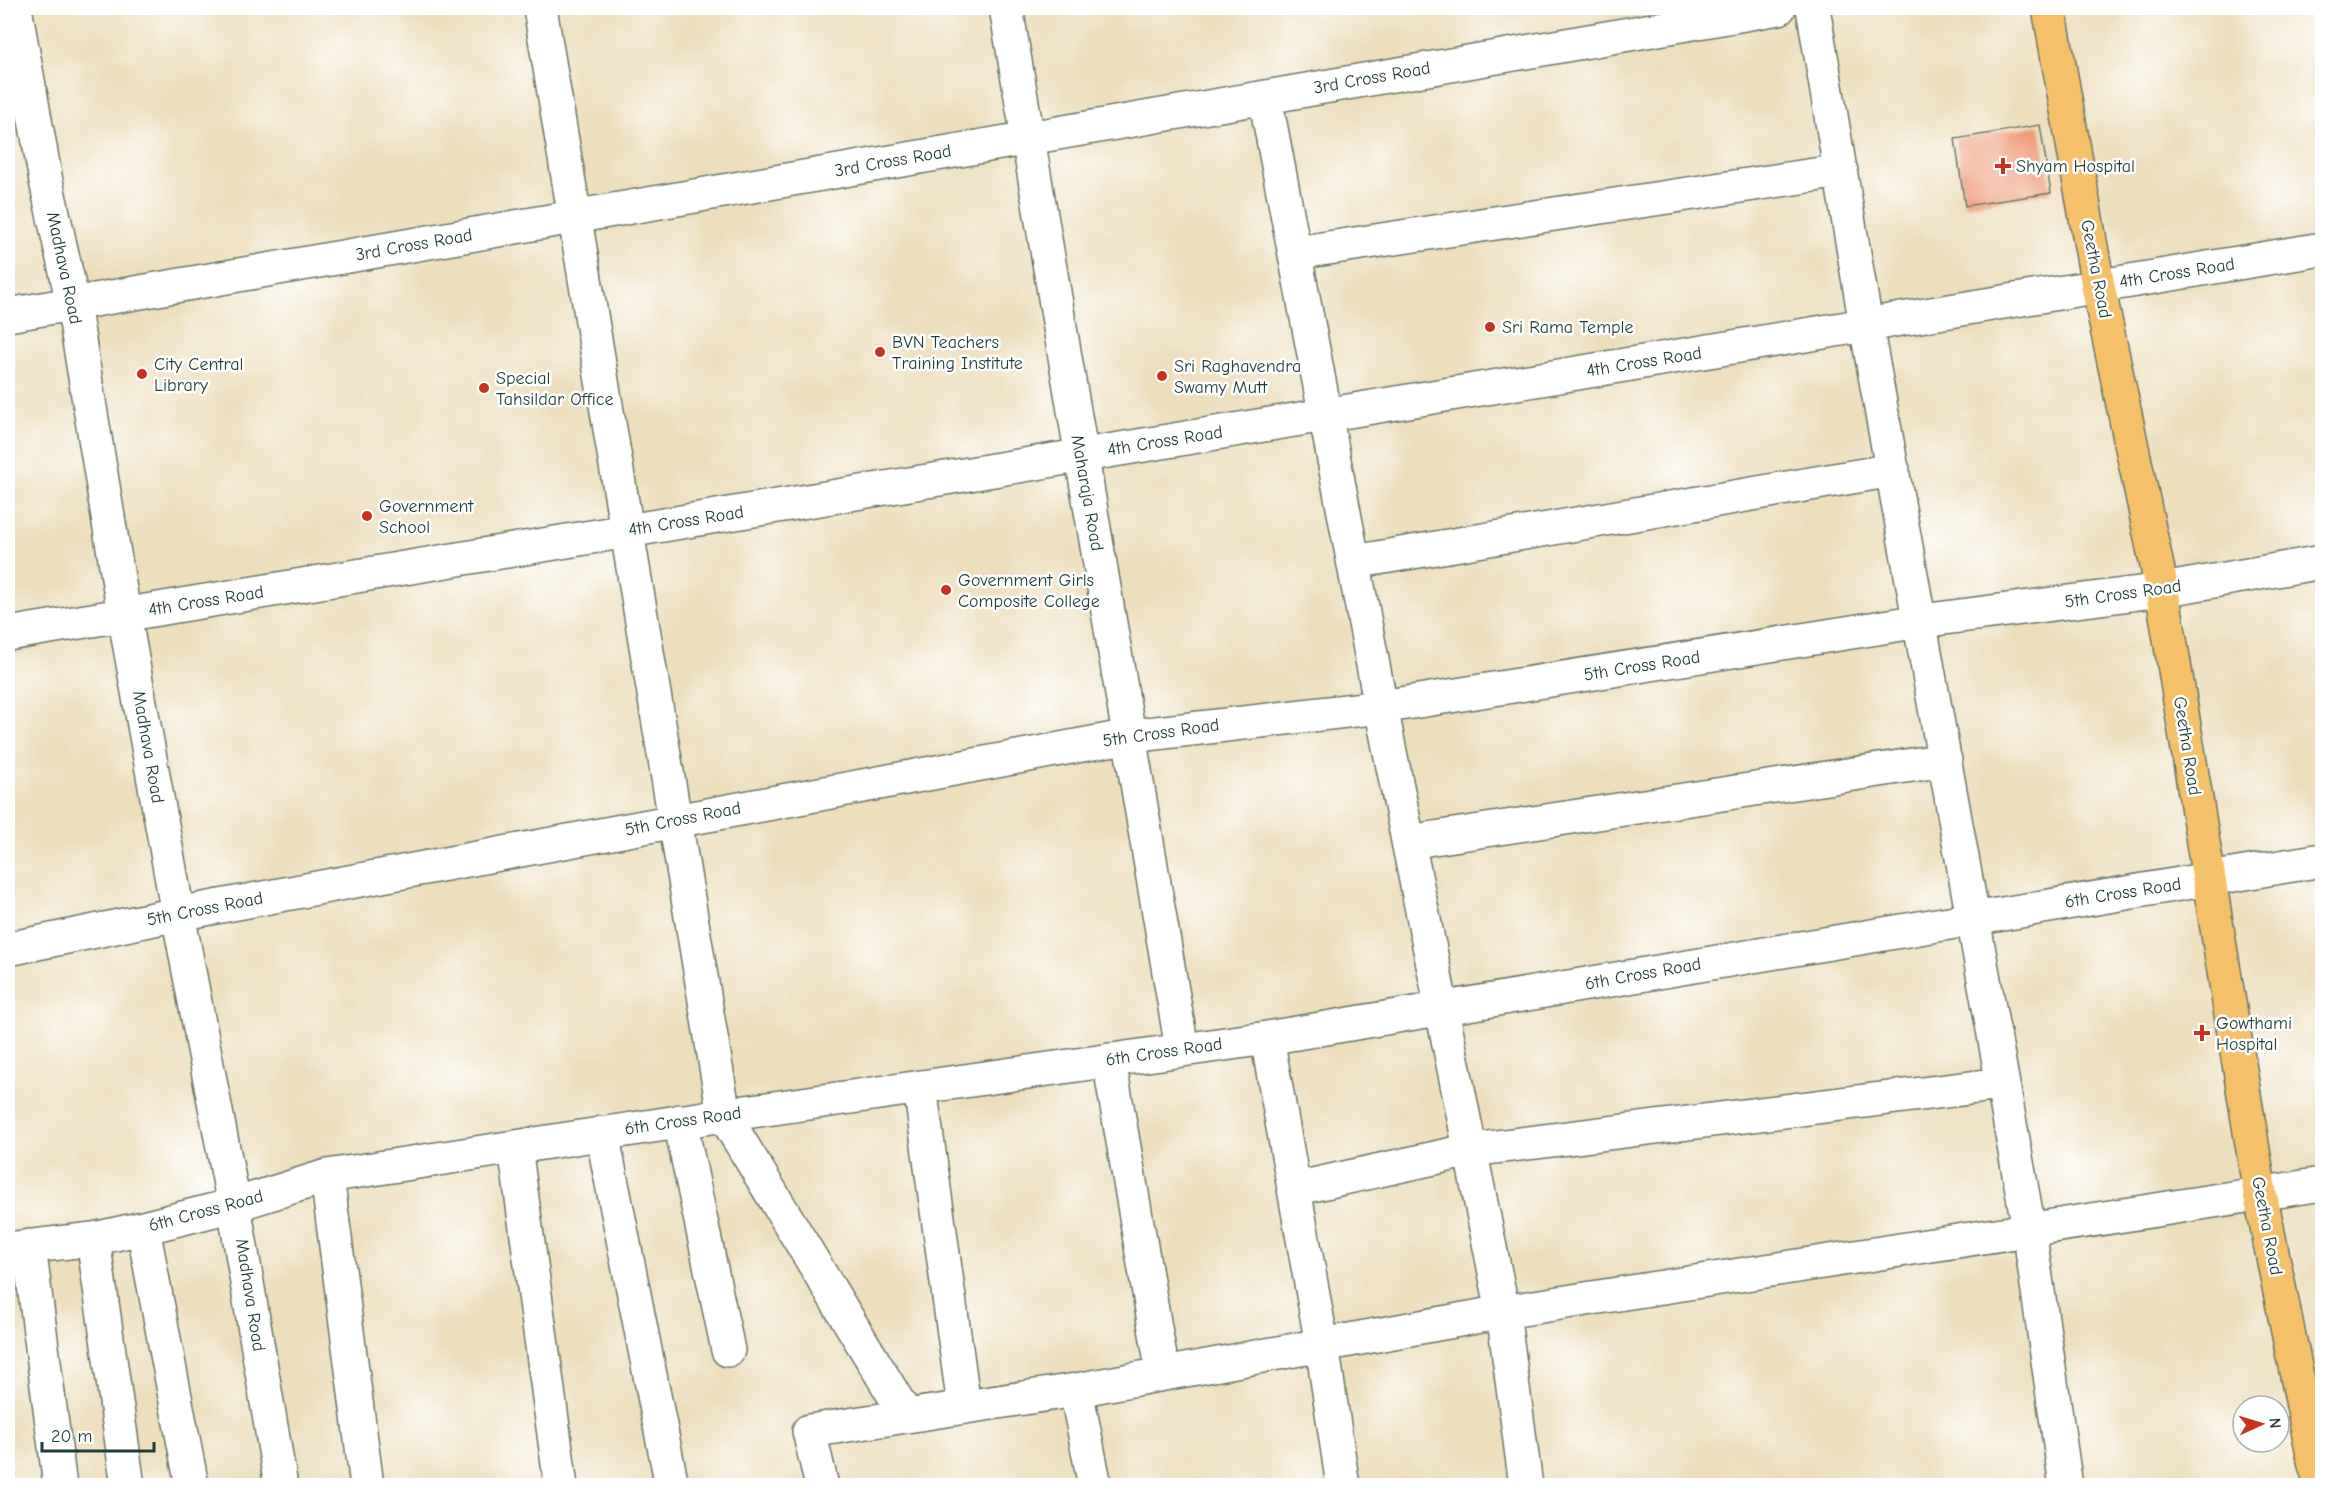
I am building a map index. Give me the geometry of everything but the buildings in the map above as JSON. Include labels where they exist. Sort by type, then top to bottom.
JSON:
[{"type":"main road","name":"Geetha Road","points":[[2049,8],[2098,286],[2162,590],[2260,1193],[2314,1466],[2322,1485]]},
{"type":"street","name":"Madhava Road","points":[[15,8],[46,181],[72,304],[124,614],[178,914],[234,1205],[281,1485]]},
{"type":"street","points":[[540,8],[724,1115],[906,1415]]},
{"type":"street","name":"Maharaja Road","points":[[1006,8],[1182,1049]]},
{"type":"street","name":"3rd Cross Road","points":[[8,315],[1779,8]]},
{"type":"street","points":[[1813,8],[1866,325],[2029,1229],[2066,1485]]},
{"type":"street","points":[[1265,97],[1408,842],[1503,1312],[1526,1485]]},
{"type":"street","points":[[1295,253],[1841,171]]},
{"type":"street","name":"4th Cross Road","points":[[8,634],[2322,249]]},
{"type":"street","points":[[1354,562],[1893,470]]},
{"type":"street","name":"5th Cross Road","points":[[8,949],[178,914],[1130,736],[1382,707],[1921,621],[2162,590],[2322,562]]},
{"type":"street","points":[[1408,842],[1945,760]]},
{"type":"street","name":"6th Cross Road","points":[[18,1247],[93,1239],[143,1228],[234,1205],[327,1176],[724,1115],[1268,1038],[2322,860]]},
{"type":"street","points":[[1268,1038],[1322,1345],[1343,1485]]},
{"type":"street","points":[[1109,1060],[1163,1374]]},
{"type":"street","points":[[1294,1189],[1471,1150],[2002,1084]]},
{"type":"street","points":[[920,1087],[964,1406]]},
{"type":"street","points":[[680,1122],[728,1350]]},
{"type":"street","points":[[602,1133],[672,1485]]},
{"type":"street","points":[[515,1147],[561,1485]]},
{"type":"street","points":[[327,1176],[368,1485]]},
{"type":"street","points":[[822,1485],[809,1431],[1076,1390],[1503,1312],[2322,1184]]},
{"type":"street","points":[[143,1228],[192,1485]]},
{"type":"street","points":[[93,1239],[128,1485]]},
{"type":"street","points":[[18,1247],[60,1485]]},
{"type":"street","points":[[1076,1390],[1095,1485]]},
{"type":"place","name":"Shyam Hospital","points":[[2003,166]]},
{"type":"place","name":"Sri Rama Temple","points":[[1490,327]]},
{"type":"place","name":"BVN Teachers Training Institute","points":[[880,352]]},
{"type":"place","name":"City Central Library","points":[[142,374]]},
{"type":"place","name":"Sri Raghavendra Swamy Mutt","points":[[1162,376]]},
{"type":"place","name":"Special Tahsildar Office","points":[[484,388]]},
{"type":"place","name":"Government School","points":[[367,516]]},
{"type":"place","name":"Government Girls Composite College","points":[[946,590]]},
{"type":"place","name":"Gowthami Hospital","points":[[2202,1033]]}]
